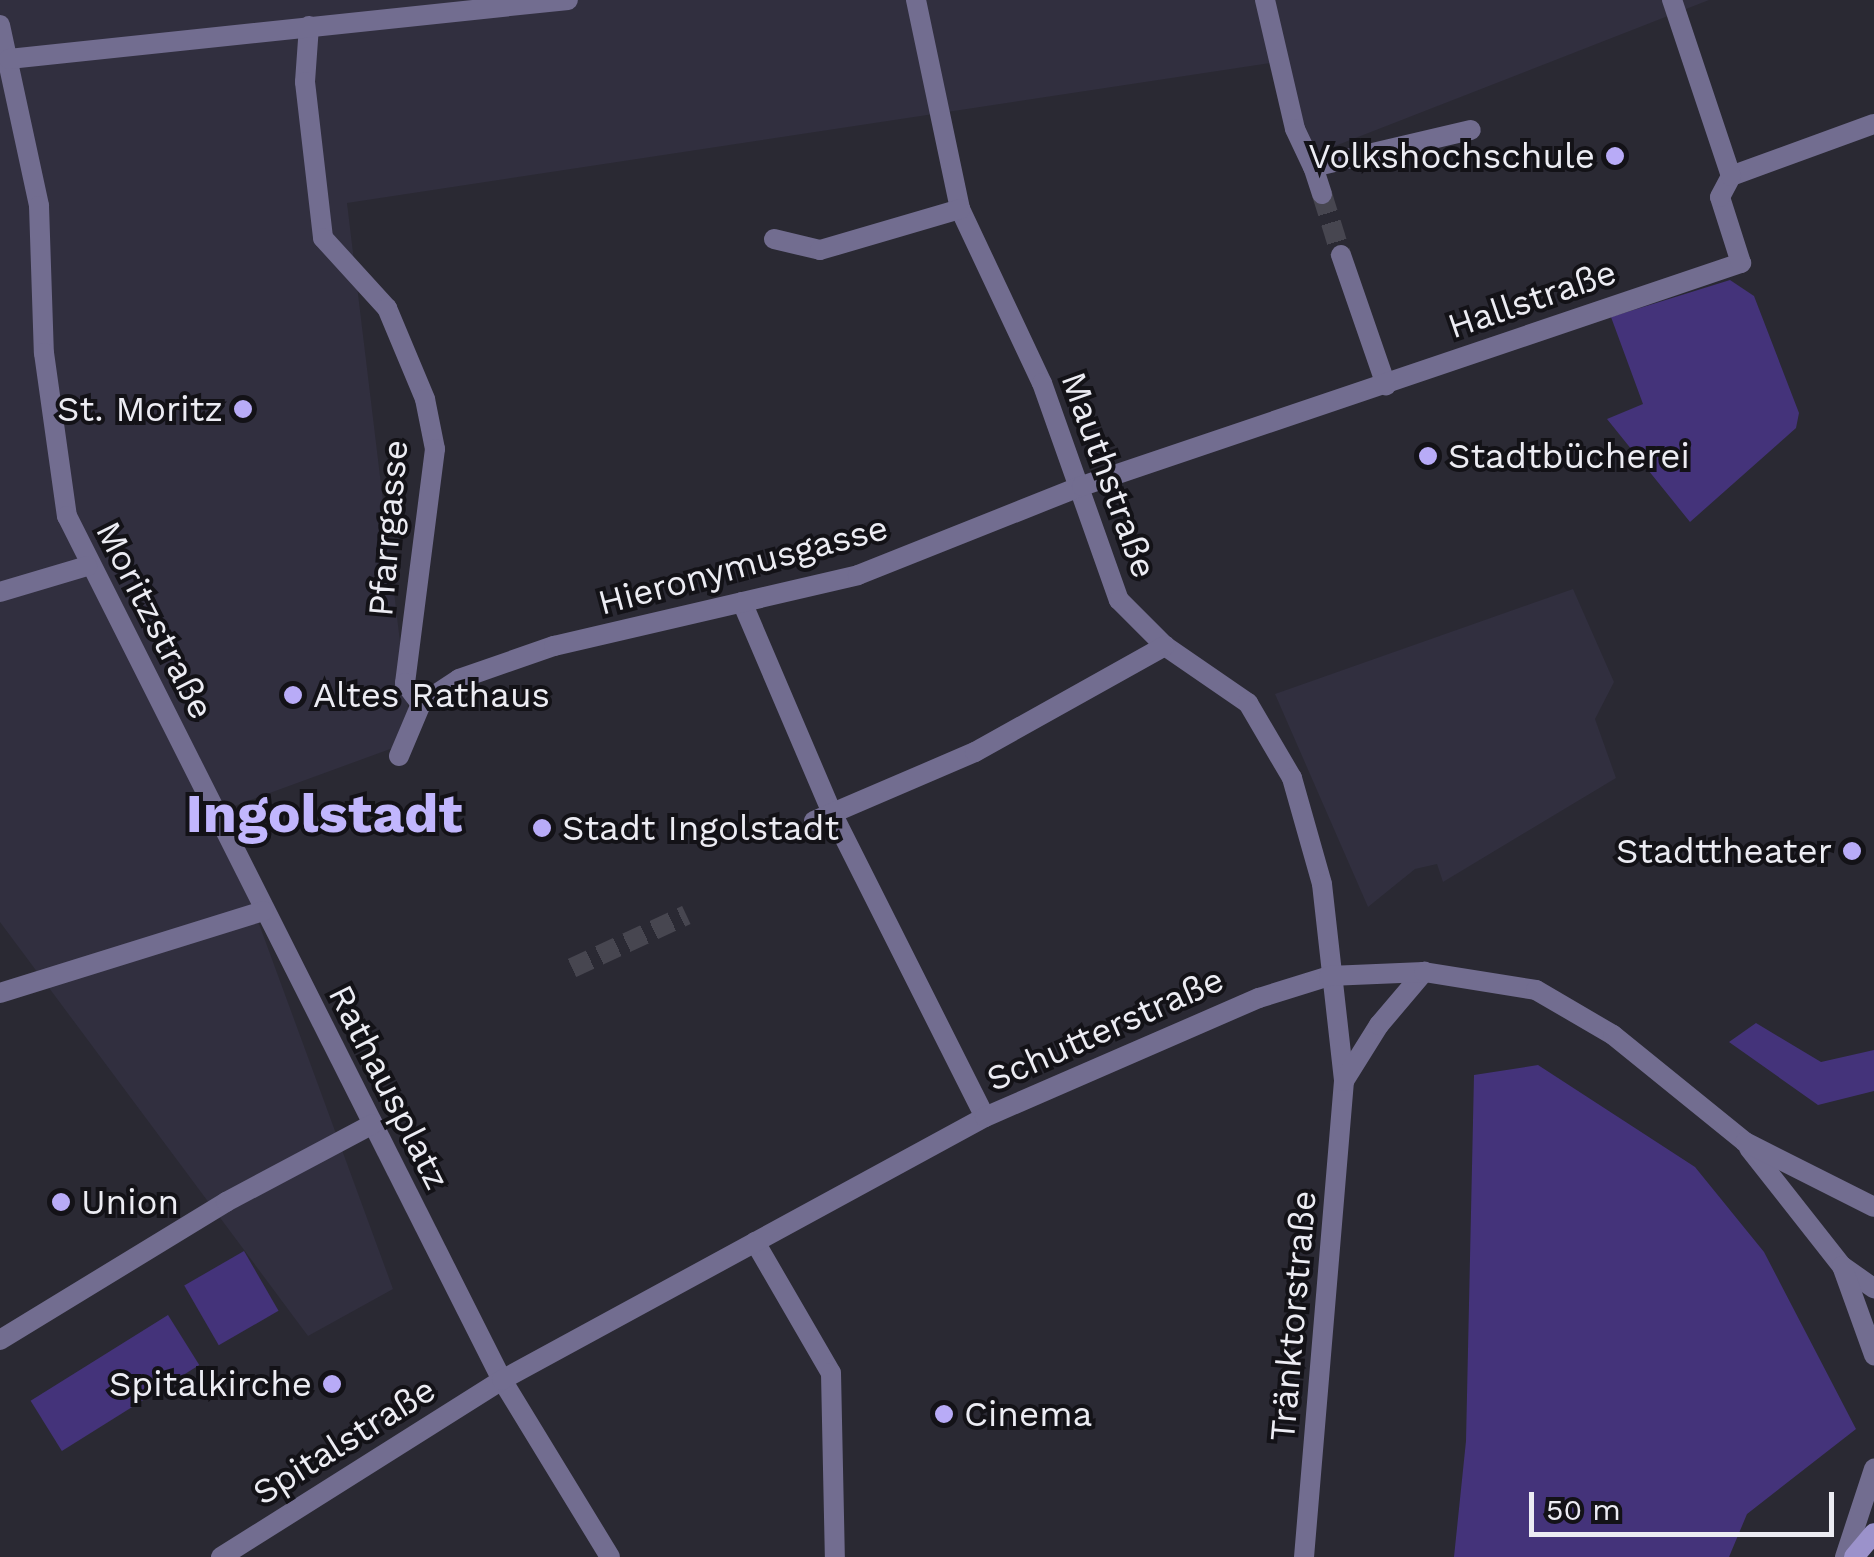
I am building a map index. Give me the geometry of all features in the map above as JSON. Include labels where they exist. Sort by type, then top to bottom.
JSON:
[{"type":"street","points":[[9,60],[568,0]]},
{"type":"street","name":"Mauthstraße","points":[[916,0],[960,208],[1080,480],[1119,600],[1165,646],[1248,703],[1292,778],[1322,884],[1329,976]]},
{"type":"street","points":[[1266,0],[1295,129],[1322,194]]},
{"type":"street","name":"Hallstraße","points":[[1080,480],[1386,385],[1741,263],[1720,197],[1731,176],[1672,0]]},
{"type":"street","name":"Moritzstraße","points":[[0,25],[39,206],[52,432],[66,516],[87,566],[218,823]]},
{"type":"street","name":"Pfarrgasse","points":[[310,26],[305,82],[323,238],[387,308],[424,399],[435,449],[405,683],[421,704]]},
{"type":"street","points":[[1731,176],[1874,124]]},
{"type":"street","points":[[1313,166],[1471,130]]},
{"type":"street","points":[[774,239],[820,250],[960,208]]},
{"type":"street","points":[[1341,255],[1386,385]]},
{"type":"street","name":"Hieronymusgasse","points":[[421,704],[458,679],[554,646],[858,575],[1080,480]]},
{"type":"street","points":[[0,592],[87,566]]},
{"type":"street","points":[[736,603],[833,813],[985,1117]]},
{"type":"street","points":[[833,813],[975,752],[1165,646]]},
{"type":"street","points":[[400,756],[421,704]]},
{"type":"street","name":"Rathausplatz","points":[[218,823],[502,1380],[610,1557]]},
{"type":"street","points":[[0,992],[264,912]]},
{"type":"street","name":"Schutterstraße","points":[[502,1380],[985,1117],[1259,998],[1329,976],[1424,972],[1536,990],[1613,1035],[1744,1142],[1842,1266],[1874,1288]]},
{"type":"street","name":"Tränktorstraße","points":[[1344,1081],[1378,1024],[1424,972]]},
{"type":"street","name":"Tränktorstraße","points":[[1304,1557],[1344,1081],[1329,976]]},
{"type":"street","points":[[0,1340],[226,1202],[372,1124]]},
{"type":"street","name":"Schutterstraße","points":[[1744,1142],[1874,1207]]},
{"type":"street","points":[[755,1242],[832,1373],[836,1557]]},
{"type":"street","name":"Schutterstraße","points":[[1842,1266],[1874,1354]]},
{"type":"street","name":"Spitalstraße","points":[[221,1557],[502,1380]]},
{"type":"street","points":[[1845,1557],[1874,1470]]},
{"type":"street","points":[[1854,1557],[1874,1534]]},
{"type":"shaded area","points":[[0,0],[1709,0],[1317,153],[1277,62],[347,203],[412,741],[218,812],[393,1289],[308,1336],[0,922]]},
{"type":"shaded area","points":[[1730,280],[1754,296],[1799,413],[1796,428],[1690,522],[1607,419],[1643,404],[1611,317]]},
{"type":"shaded area","points":[[1573,589],[1614,682],[1595,719],[1616,778],[1443,882],[1437,864],[1415,869],[1368,907],[1275,694]]},
{"type":"shaded area","points":[[1756,1023],[1821,1062],[1874,1050],[1874,1091],[1818,1105],[1729,1042]]},
{"type":"shaded area","points":[[1538,1065],[1695,1167],[1764,1252],[1856,1429],[1747,1514],[1729,1557],[1454,1557],[1466,1441],[1474,1075]]},
{"type":"shaded area","points":[[244,1251],[278,1311],[219,1345],[184,1286]]},
{"type":"shaded area","points":[[168,1315],[199,1365],[62,1451],[31,1401]]},
{"type":"tunnel","points":[[1322,194],[1341,255]]},
{"type":"tunnel","points":[[572,968],[686,915]]},
{"type":"place","name":"Volkshochschule","points":[[1615,156]]},
{"type":"place","name":"St. Moritz","points":[[243,409]]},
{"type":"place","name":"Stadtbücherei","points":[[1428,456]]},
{"type":"place","name":"Altes Rathaus","points":[[293,695]]},
{"type":"place","name":"Stadt Ingolstadt","points":[[542,828]]},
{"type":"place","name":"Stadttheater","points":[[1852,851]]},
{"type":"place","name":"Union","points":[[61,1202]]},
{"type":"place","name":"Spitalkirche","points":[[332,1384]]},
{"type":"place","name":"Cinema","points":[[944,1414]]},
{"type":"district","name":"Ingolstadt","points":[[324,814]]}]
